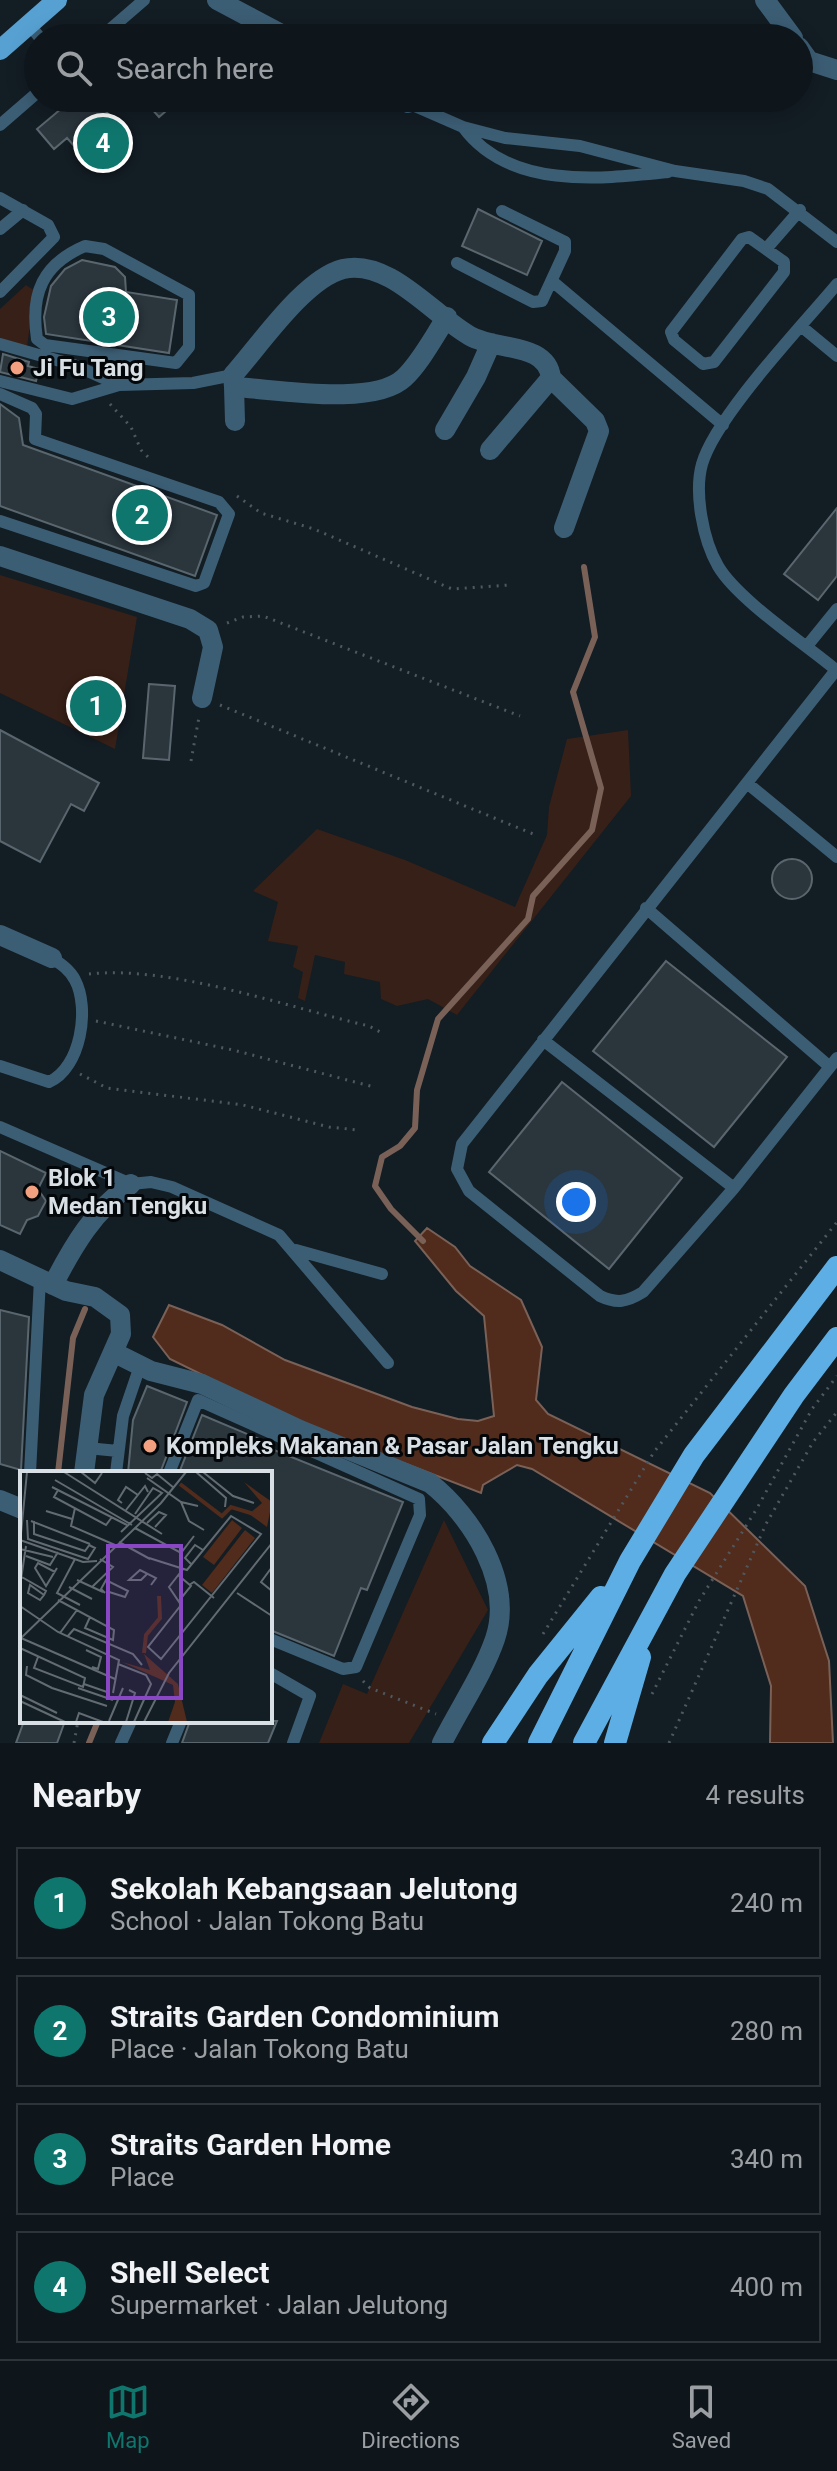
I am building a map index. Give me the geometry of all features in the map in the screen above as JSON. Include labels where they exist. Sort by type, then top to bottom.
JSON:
[{"type":"highway","points":[[541,1738],[630,1561],[694,1455],[837,1267]]},
{"type":"highway","points":[[584,1743],[675,1574],[737,1479],[837,1338]]},
{"type":"highway","points":[[493,1743],[538,1675],[630,1561]]},
{"type":"highway","points":[[615,1743],[652,1613]]},
{"type":"main road","points":[[40,24],[57,0]]},
{"type":"main road","points":[[0,50],[24,37]]},
{"type":"street","points":[[217,0],[262,24]]},
{"type":"street","points":[[765,0],[783,24]]},
{"type":"street","points":[[813,62],[837,70]]},
{"type":"street","points":[[235,421],[234,381],[305,293],[340,270],[369,268],[447,317],[471,337],[540,356],[550,367],[551,378],[595,421],[599,431],[564,528]]},
{"type":"street","points":[[234,381],[350,394],[378,391],[405,377],[447,317]]},
{"type":"street","points":[[445,430],[476,377],[491,343]]},
{"type":"street","points":[[490,450],[551,378]]},
{"type":"street","points":[[0,556],[190,619],[208,630],[213,647],[202,698]]},
{"type":"street","points":[[0,935],[52,958]]},
{"type":"street","points":[[47,1282],[101,1209],[131,1184]]},
{"type":"street","points":[[0,1260],[47,1282],[95,1297],[120,1315],[123,1322],[94,1395],[84,1471]]},
{"type":"street","points":[[113,1352],[140,1366],[184,1378],[430,1483],[449,1497],[475,1531],[495,1581],[500,1610],[495,1638],[442,1743]]},
{"type":"street","points":[[0,1500],[20,1508]]},
{"type":"lane","points":[[116,24],[144,0]]},
{"type":"lane","points":[[0,125],[24,104]]},
{"type":"lane","points":[[431,112],[463,127],[527,142],[580,146],[675,171],[744,181],[768,189],[800,210],[837,242]]},
{"type":"lane","points":[[463,127],[473,141],[504,159],[547,174],[599,179],[675,171]]},
{"type":"lane","points":[[0,198],[53,230],[54,237],[0,292]]},
{"type":"lane","points":[[0,229],[23,210]]},
{"type":"lane","points":[[766,249],[800,210]]},
{"type":"lane","points":[[457,263],[537,303],[545,297],[565,251],[565,242],[502,211]]},
{"type":"lane","points":[[749,237],[766,249],[784,262],[784,272],[714,362],[703,364],[674,340],[672,328],[742,239],[749,237]]},
{"type":"lane","points":[[85,246],[98,246],[186,292],[191,304],[186,354],[169,365],[40,343],[36,333],[40,286],[55,262],[85,246]]},
{"type":"lane","points":[[43,251],[55,262]]},
{"type":"lane","points":[[552,281],[723,425]]},
{"type":"lane","points":[[646,908],[833,1063],[734,1188],[643,1292],[621,1302],[600,1296],[469,1191],[457,1169],[462,1144],[646,908],[837,670],[734,586],[718,565],[705,531],[702,465],[723,425],[837,284]]},
{"type":"lane","points":[[802,327],[837,356]]},
{"type":"lane","points":[[0,344],[74,365],[119,385]]},
{"type":"lane","points":[[0,381],[65,399],[119,385],[234,381]]},
{"type":"lane","points":[[0,394],[32,408],[36,414],[35,439],[219,502],[229,514],[204,583],[196,586],[0,521]]},
{"type":"lane","points":[[807,646],[837,609]]},
{"type":"lane","points":[[747,783],[837,857]]},
{"type":"lane","points":[[0,1066],[43,1083],[54,1080],[75,1052],[81,1018],[77,983],[52,958]]},
{"type":"lane","points":[[543,1040],[734,1188]]},
{"type":"lane","points":[[0,1127],[131,1184],[151,1182],[172,1187],[279,1235],[296,1250],[388,1363]]},
{"type":"lane","points":[[296,1250],[382,1274]]},
{"type":"lane","points":[[30,1471],[47,1282]]},
{"type":"lane","points":[[116,1471],[123,1416],[140,1366]]},
{"type":"lane","points":[[184,1378],[189,1393],[198,1400],[412,1493],[419,1499],[420,1515],[356,1667],[343,1669],[272,1640]]},
{"type":"lane","points":[[170,1471],[198,1400]]},
{"type":"lane","points":[[87,1448],[118,1451]]},
{"type":"lane","points":[[272,1674],[310,1696],[293,1743]]},
{"type":"lane","points":[[121,1743],[130,1723]]},
{"type":"lane","points":[[172,1743],[180,1723]]},
{"type":"path","points":[[96,390],[131,427],[141,450],[153,462]]},
{"type":"path","points":[[228,490],[261,513],[314,529],[452,589],[510,585]]},
{"type":"path","points":[[208,630],[243,617],[263,616],[520,716]]},
{"type":"path","points":[[191,761],[202,698],[538,836]]},
{"type":"path","points":[[73,976],[122,970],[163,977],[369,1026],[382,1033]]},
{"type":"path","points":[[81,1018],[233,1050],[374,1087]]},
{"type":"path","points":[[65,1067],[107,1088],[243,1105],[329,1127],[358,1130]]},
{"type":"path","points":[[543,1634],[654,1452],[837,1222]]},
{"type":"path","points":[[650,1698],[699,1601],[756,1510],[812,1409],[837,1376]]},
{"type":"path","points":[[669,1743],[766,1524],[813,1442],[837,1412]]},
{"type":"path","points":[[356,1667],[370,1688],[453,1721]]},
{"type":"path","points":[[74,1743],[78,1723]]},
{"type":"shaded area","points":[[26,285],[35,291],[27,346],[0,339],[0,309]]},
{"type":"shaded area","points":[[0,575],[137,617],[115,749],[0,693]]},
{"type":"shaded area","points":[[628,730],[631,796],[457,1015],[428,999],[397,1006],[381,999],[380,982],[344,974],[345,962],[315,955],[305,1001],[298,998],[303,972],[293,967],[298,946],[268,941],[278,902],[253,891],[317,829],[405,860],[515,907],[547,835],[549,807],[567,739]]},
{"type":"shaded area","points":[[427,1228],[455,1247],[470,1266],[521,1300],[542,1347],[536,1400],[548,1414],[710,1493],[805,1586],[829,1661],[833,1743],[770,1743],[771,1686],[743,1596],[532,1469],[517,1465],[483,1485],[481,1493],[303,1424],[170,1359],[153,1337],[169,1305],[222,1325],[285,1360],[412,1407],[458,1419],[478,1421],[494,1416],[484,1316],[456,1291],[415,1241]]},
{"type":"shaded area","points":[[444,1520],[488,1610],[409,1743],[319,1743],[343,1684],[367,1694]]},
{"type":"building","points":[[57,112],[106,112],[129,138],[94,168],[67,138],[54,149],[37,129]]},
{"type":"building","points":[[478,209],[542,241],[527,275],[462,246]]},
{"type":"building","points":[[82,260],[115,267],[125,277],[126,292],[177,300],[169,353],[46,334],[44,317],[51,286],[65,269]]},
{"type":"building","name":"Ji Fu Tang","points":[[3,354],[29,362],[28,366],[39,369],[36,381],[0,372]]},
{"type":"building","points":[[0,404],[19,418],[23,445],[217,515],[195,576],[0,506]]},
{"type":"building","points":[[837,508],[837,576],[818,600],[784,574]]},
{"type":"building","points":[[149,684],[175,686],[169,760],[143,758]]},
{"type":"building","points":[[0,730],[99,783],[84,811],[71,804],[40,862],[0,841]]},
{"type":"building","points":[[792,859],[806,865],[812,879],[806,893],[792,899],[778,893],[772,879],[778,865]]},
{"type":"building","points":[[666,961],[787,1057],[714,1147],[593,1051]]},
{"type":"building","points":[[562,1082],[682,1178],[609,1269],[489,1172]]},
{"type":"building","name":"Blok 1 Medan Tengku","points":[[0,1151],[46,1173],[38,1189],[46,1201],[38,1216],[27,1220],[20,1234],[0,1225]]},
{"type":"building","points":[[0,1310],[29,1317],[21,1470],[0,1464]]},
{"type":"building","name":"Kompleks Makanan & Pasar Jalan Tengku","points":[[147,1386],[187,1402],[161,1471],[128,1471],[133,1420]]},
{"type":"building","points":[[202,1415],[266,1442],[264,1446],[403,1502],[367,1590],[361,1588],[334,1656],[272,1631],[272,1471],[180,1471]]},
{"type":"building","points":[[277,1721],[268,1743],[182,1743],[189,1723]]},
{"type":"building","points":[[23,1723],[64,1723],[57,1743],[16,1743]]},
{"type":"waterway","points":[[423,1241],[391,1209],[375,1186],[382,1157],[400,1146],[415,1128],[417,1090],[438,1019],[528,919],[533,896],[592,830],[601,788],[573,692],[595,637],[584,567]]},
{"type":"waterway","points":[[58,1471],[73,1338],[85,1309]]},
{"type":"waterway","points":[[89,1743],[97,1723]]},
{"type":"place","name":"Shell Select","points":[[103,143]]},
{"type":"place","name":"Straits Garden Home","points":[[109,317]]},
{"type":"place","name":"Ji Fu Tang","points":[[17,368]]},
{"type":"place","name":"Straits Garden Condominium","points":[[142,515]]},
{"type":"place","name":"Sekolah Kebangsaan Jelutong","points":[[96,706]]},
{"type":"place","name":"Blok 1 Medan Tengku","points":[[32,1192]]},
{"type":"place","name":"Kompleks Makanan & Pasar Jalan Tengku","points":[[150,1446]]}]
